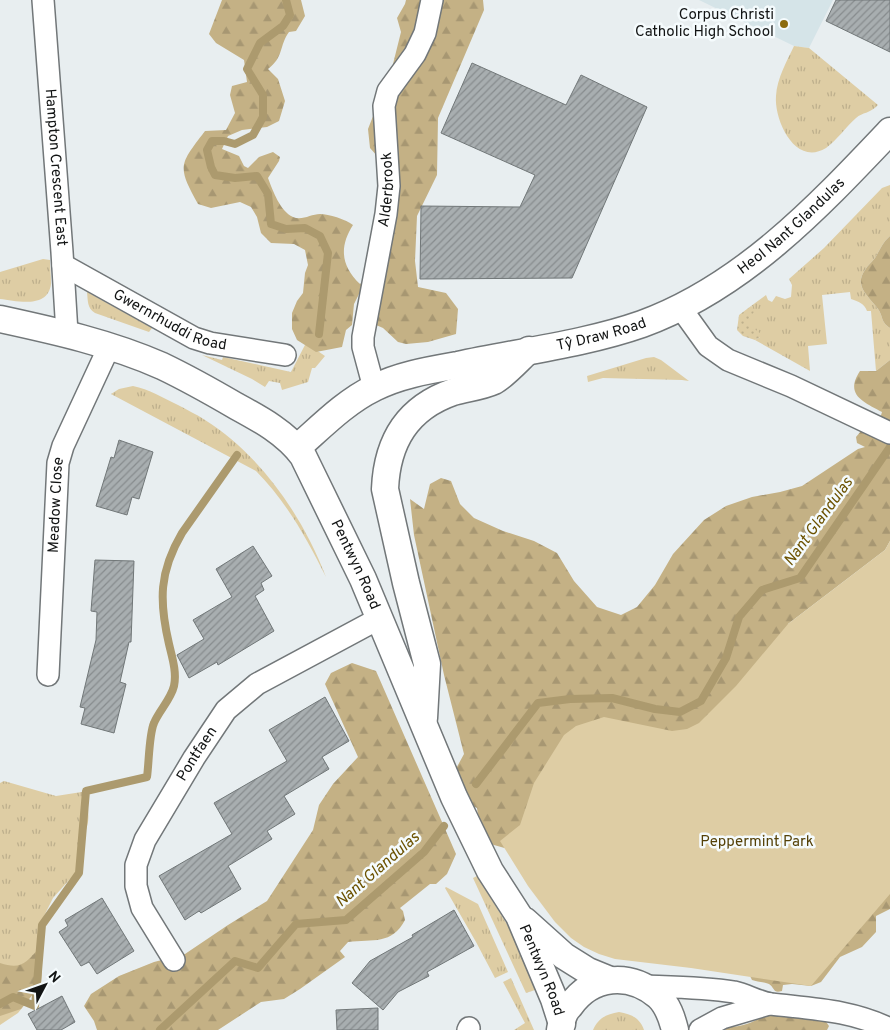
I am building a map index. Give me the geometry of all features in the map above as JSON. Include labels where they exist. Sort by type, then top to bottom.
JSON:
[{"type":"street","name":"Hampton Crescent East","points":[[42,0],[67,333]]},
{"type":"street","name":"Alderbrook","points":[[374,388],[363,347],[363,337],[386,214],[389,186],[384,106],[388,91],[415,54],[425,33],[432,0]]},
{"type":"street","name":"Heol Nant Glandulas","points":[[680,307],[738,272],[790,232],[890,131]]},
{"type":"street","name":"Gwernrhuddi Road","points":[[63,265],[194,338],[210,344],[284,355]]},
{"type":"street","name":"Tŷ Draw Road","points":[[297,448],[344,407],[374,388],[398,379],[594,338],[642,324],[680,307]]},
{"type":"street","points":[[680,307],[708,346],[728,360],[786,383],[886,431]]},
{"type":"street","points":[[0,319],[67,333]]},
{"type":"street","name":"Pentwyn Road","points":[[67,333],[141,357],[190,380],[266,424],[297,448],[303,456],[363,579],[454,797],[490,872],[519,916],[554,999],[561,1027]]},
{"type":"street","name":"Meadow Close","points":[[48,675],[58,463],[63,446],[108,347]]},
{"type":"street","points":[[424,726],[427,664],[406,583],[385,489],[391,450],[407,422],[426,404],[452,393],[495,380],[530,350]]},
{"type":"street","name":"Pontfaen","points":[[174,960],[142,908],[136,886],[136,864],[154,823],[226,710],[257,684],[380,618]]},
{"type":"street","name":"Pentwyn Road","points":[[519,916],[564,956],[582,968],[610,980]]},
{"type":"street","points":[[561,1027],[564,1015],[578,995],[593,985],[610,980],[626,980],[643,986],[659,997],[671,1014],[675,1030]]},
{"type":"street","points":[[643,986],[700,988],[736,993],[769,1004],[834,1010],[860,1017],[890,1029]]},
{"type":"street","points":[[700,1030],[722,1018],[769,1004]]},
{"type":"shaded area","name":"Corpus Christi Catholic High School","points":[[699,0],[833,0],[809,48],[794,46]]},
{"type":"green space","points":[[222,0],[301,0],[305,16],[296,31],[289,32],[277,60],[268,69],[278,79],[285,101],[279,121],[267,127],[242,130],[228,136],[222,149],[239,156],[244,166],[248,168],[259,157],[273,152],[280,157],[268,178],[284,210],[293,217],[300,218],[324,214],[353,225],[346,241],[344,256],[349,270],[360,284],[370,277],[383,200],[378,157],[370,148],[368,129],[377,106],[392,78],[393,64],[401,32],[397,18],[406,0],[483,0],[484,10],[438,118],[437,175],[417,216],[415,261],[418,287],[446,293],[458,309],[456,334],[428,342],[406,344],[398,342],[383,328],[360,318],[359,294],[354,304],[352,325],[346,330],[342,347],[316,352],[297,340],[292,329],[292,313],[303,293],[305,273],[308,265],[305,250],[294,244],[271,243],[261,233],[257,217],[251,207],[240,202],[211,208],[198,204],[184,173],[186,159],[205,131],[226,130],[235,113],[230,95],[232,86],[247,82],[244,60],[216,43],[209,34]]},
{"type":"green space","points":[[794,46],[809,48],[878,105],[856,118],[826,148],[815,152],[805,151],[796,146],[789,138],[783,128],[776,106],[778,83]]},
{"type":"green space","points":[[890,185],[890,236],[866,268],[861,282],[864,291],[890,328],[890,360],[876,371],[871,311],[867,311],[863,304],[851,299],[850,292],[822,295],[827,344],[808,346],[810,371],[755,340],[760,337],[749,330],[749,318],[753,307],[751,306],[766,295],[768,300],[772,302],[776,296],[785,299],[791,297],[792,285],[789,279],[824,248],[882,188]]},
{"type":"green space","points":[[890,236],[890,328],[864,291],[861,282],[866,268]]},
{"type":"green space","points":[[43,259],[50,260],[51,281],[49,292],[44,297],[31,302],[0,299],[0,272]]},
{"type":"green space","points":[[87,292],[152,328],[149,332],[95,313],[89,307]]},
{"type":"green space","points":[[751,306],[754,312],[749,318],[750,329],[756,330],[761,334],[755,340],[743,336],[737,330],[739,315]]},
{"type":"green space","points":[[306,343],[325,356],[315,368],[312,368],[308,382],[282,390],[280,383],[269,381],[265,387],[202,355],[222,360],[223,357],[291,372]]},
{"type":"green space","points":[[654,357],[689,381],[603,378],[588,382],[587,376]]},
{"type":"green space","points":[[890,360],[890,541],[885,550],[788,624],[786,667],[508,849],[487,843],[477,808],[466,803],[452,776],[464,754],[444,675],[414,535],[410,499],[424,509],[430,484],[441,478],[451,481],[460,504],[474,518],[503,531],[534,541],[557,553],[574,581],[597,607],[621,615],[637,607],[655,585],[673,554],[704,520],[726,506],[752,497],[802,486],[858,449],[865,447],[857,443],[856,437],[861,431],[879,422],[882,412],[858,397],[854,386],[856,379],[860,371],[876,371]]},
{"type":"green space","points":[[133,386],[156,394],[198,416],[225,434],[244,451],[262,469],[292,510],[305,532],[326,577],[295,521],[277,495],[256,471],[111,394],[119,389]]},
{"type":"green space","name":"Peppermint Park","points":[[890,541],[890,894],[811,986],[615,959],[584,947],[571,938],[555,922],[528,886],[500,841],[520,825],[534,783],[564,735],[576,726],[604,717],[672,731],[687,729],[699,723],[736,686],[788,624],[885,550]]},
{"type":"green space","points":[[352,663],[376,671],[456,854],[447,874],[436,884],[430,884],[400,908],[403,911],[405,920],[394,934],[381,939],[348,942],[340,951],[345,957],[300,989],[284,999],[261,1002],[218,1030],[97,1030],[94,1021],[84,1006],[91,994],[119,976],[154,962],[185,954],[267,901],[313,830],[319,805],[333,784],[358,757],[325,684],[331,673]]},
{"type":"green space","points":[[4,781],[56,796],[88,791],[88,815],[87,826],[82,837],[83,848],[78,874],[70,879],[53,898],[38,928],[42,960],[41,984],[18,1013],[0,1025],[0,783]]},
{"type":"green space","points":[[890,861],[890,909],[876,916],[876,932],[862,947],[840,957],[821,982],[811,986],[783,985],[782,991],[777,992],[769,984],[752,980],[748,972]]},
{"type":"green space","points":[[477,876],[520,945],[538,989],[526,993],[473,878]]},
{"type":"green space","points":[[446,887],[478,904],[508,972],[495,978]]},
{"type":"green space","points":[[39,948],[42,967],[41,984],[21,1009],[0,1016],[0,963],[13,966],[22,964]]},
{"type":"green space","points":[[511,978],[534,1030],[514,1030],[525,1023],[503,982]]},
{"type":"green space","points":[[619,1012],[634,1017],[640,1022],[644,1030],[593,1030],[597,1022],[603,1017]]},
{"type":"green space","points":[[767,1014],[822,1016],[829,1026],[827,1030],[725,1030],[728,1027],[748,1024]]},
{"type":"building","points":[[836,0],[890,0],[890,52],[826,21]]},
{"type":"building","points":[[472,63],[566,105],[581,75],[647,107],[572,278],[420,279],[421,206],[520,207],[535,175],[441,133]]},
{"type":"building","points":[[119,440],[153,452],[139,499],[132,497],[127,515],[96,506],[111,457],[114,458]]},
{"type":"building","points":[[253,546],[272,576],[261,583],[264,590],[255,596],[274,631],[218,665],[217,662],[189,678],[177,655],[204,639],[193,620],[232,597],[216,569]]},
{"type":"building","points":[[95,560],[134,561],[131,642],[129,642],[120,682],[126,684],[114,733],[81,724],[85,708],[80,707],[96,640],[97,612],[91,611]]},
{"type":"building","points":[[325,697],[349,741],[322,757],[329,769],[284,796],[295,814],[267,831],[272,839],[228,866],[241,889],[201,913],[199,911],[185,920],[159,876],[232,834],[214,803],[287,761],[269,730]]},
{"type":"building","points":[[102,898],[134,951],[97,974],[89,962],[81,966],[59,932],[68,926],[65,920]]},
{"type":"building","points":[[454,910],[474,946],[427,972],[429,976],[398,992],[383,1010],[352,983],[370,961],[413,937],[412,935]]},
{"type":"building","points":[[62,996],[75,1022],[61,1030],[37,1030],[28,1014]]},
{"type":"building","points":[[378,1008],[378,1030],[337,1030],[336,1010]]},
{"type":"waterway","points":[[286,0],[290,15],[283,26],[260,43],[247,69],[263,95],[263,117],[253,135],[235,144],[224,141],[212,141],[207,150],[215,175],[235,178],[257,176],[268,194],[271,224],[286,229],[305,228],[320,236],[328,253],[319,334]]},
{"type":"waterway","name":"Nant Glandulas","points":[[476,784],[538,703],[570,699],[612,698],[655,709],[680,712],[701,701],[726,658],[739,617],[762,590],[800,578],[890,447]]},
{"type":"waterway","points":[[0,1004],[13,997],[35,1006],[42,925],[79,873],[86,791],[147,777],[152,728],[170,696],[175,681],[174,665],[164,614],[163,587],[165,574],[174,547],[182,533],[237,455]]},
{"type":"waterway","name":"Nant Glandulas","points":[[160,1030],[235,961],[258,968],[296,924],[346,920],[424,852],[444,826]]},
{"type":"place","name":"Corpus Christi Catholic High School","points":[[784,24]]}]
